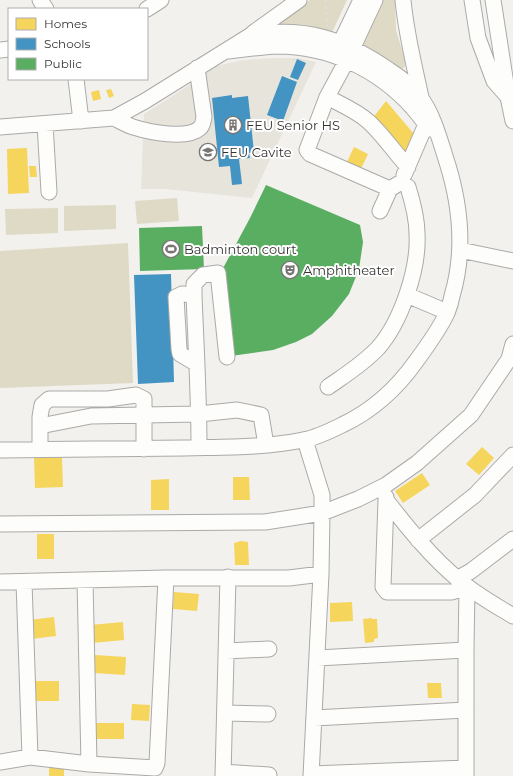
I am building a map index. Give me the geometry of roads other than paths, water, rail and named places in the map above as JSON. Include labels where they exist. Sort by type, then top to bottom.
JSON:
[{"type":"street","points":[[148,8],[161,0]]},
{"type":"street","points":[[0,127],[114,118],[146,101],[251,35],[299,0]]},
{"type":"street","points":[[360,0],[344,51],[307,150],[310,154],[402,180]]},
{"type":"street","points":[[344,51],[375,0]]},
{"type":"street","points":[[0,450],[144,449],[266,445],[305,440],[343,425],[376,404],[405,377],[432,340],[447,312],[456,284],[460,250],[460,225],[452,175],[440,141],[429,121],[422,98],[409,44],[403,0]]},
{"type":"street","points":[[472,0],[478,38],[494,81],[508,97]]},
{"type":"street","points":[[493,0],[513,121]]},
{"type":"street","points":[[251,35],[270,32],[308,34],[344,51],[368,72],[389,86],[429,121]]},
{"type":"street","points":[[225,51],[276,46],[344,51],[371,57],[400,78],[422,98]]},
{"type":"street","points":[[114,118],[134,127],[163,133],[177,134],[192,132],[199,129],[203,124],[204,117],[197,68]]},
{"type":"street","points":[[76,80],[81,121]]},
{"type":"street","points":[[327,97],[370,122],[386,139],[415,213],[418,236],[415,265],[407,296],[395,322],[379,347],[359,366],[328,387]]},
{"type":"street","points":[[380,211],[402,180],[429,121]]},
{"type":"street","points":[[45,124],[49,192]]},
{"type":"street","points":[[460,250],[513,261]]},
{"type":"street","points":[[200,447],[194,284],[203,276],[218,273],[227,357]]},
{"type":"street","points":[[407,296],[447,312]]},
{"type":"street","points":[[0,524],[265,522],[322,513],[358,499],[386,485],[417,463],[471,415],[508,359],[513,344]]},
{"type":"street","points":[[40,449],[40,417],[42,405],[49,399],[108,399],[136,395],[144,399],[144,449]]},
{"type":"street","points":[[40,426],[91,416],[199,414],[237,410],[261,415],[266,445]]},
{"type":"street","points":[[305,440],[322,495],[321,574],[311,775],[466,772],[466,650],[462,583]]},
{"type":"street","points":[[418,540],[475,495],[513,455]]},
{"type":"street","points":[[386,485],[383,588],[387,592],[452,592],[462,583],[471,571],[512,541]]},
{"type":"street","points":[[386,500],[418,540],[462,583],[513,616]]},
{"type":"street","points":[[0,582],[228,577],[289,578],[321,574]]},
{"type":"street","points":[[228,577],[223,774],[269,775]]},
{"type":"street","points":[[0,762],[30,757],[89,764],[155,768],[157,763],[166,578]]},
{"type":"street","points":[[85,580],[89,764]]},
{"type":"street","points":[[24,582],[30,757]]},
{"type":"street","points":[[226,650],[269,649]]},
{"type":"street","points":[[317,658],[466,650]]},
{"type":"street","points":[[314,718],[466,710]]},
{"type":"street","points":[[225,713],[268,714]]},
{"type":"place","name":"FEU Senior HS","points":[[233,125]]},
{"type":"place","name":"FEU Cavite","points":[[208,152]]},
{"type":"place","name":"Badminton court","points":[[171,249]]},
{"type":"place","name":"Amphitheater","points":[[290,270]]}]
